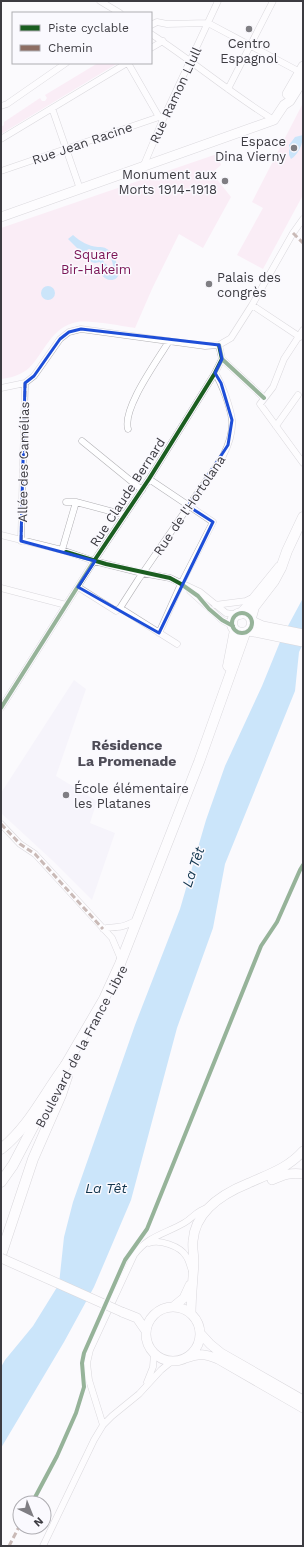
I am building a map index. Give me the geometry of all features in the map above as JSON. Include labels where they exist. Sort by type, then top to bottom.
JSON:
[{"type":"main road","points":[[1,217],[274,120],[284,105],[290,101],[302,72]]},
{"type":"main road","points":[[240,630],[252,626],[251,619],[254,607],[278,574],[303,517]]},
{"type":"main road","points":[[240,630],[233,620],[238,614],[251,605],[270,580],[287,551]]},
{"type":"main road","points":[[238,614],[246,614],[262,630],[303,642]]},
{"type":"main road","points":[[240,630],[262,630],[303,634]]},
{"type":"main road","name":"Boulevard de la France Libre","points":[[1,1182],[13,1165],[65,1066],[104,999],[120,964],[199,762],[224,689],[229,658],[240,630]]},
{"type":"main road","name":"Boulevard de la France Libre","points":[[1,1190],[16,1170],[108,1001],[122,971],[143,914],[155,874]]},
{"type":"main road","points":[[1,1149],[24,1127],[50,1086],[65,1066]]},
{"type":"main road","points":[[1,1254],[33,1159],[61,1095],[67,1077]]},
{"type":"main road","points":[[191,1314],[194,1231],[200,1218],[208,1208],[236,1187],[292,1163],[303,1151]]},
{"type":"main road","points":[[218,1200],[287,1173],[295,1172],[303,1174]]},
{"type":"main road","points":[[1,1258],[137,1318],[146,1331],[148,1343],[154,1353],[165,1360],[172,1361],[205,1354],[218,1359],[303,1408]]},
{"type":"main road","points":[[146,1331],[148,1324],[155,1314],[160,1310],[173,1307],[184,1298],[193,1276]]},
{"type":"main road","points":[[173,1307],[185,1310],[191,1314],[200,1333],[221,1353],[303,1400]]},
{"type":"main road","points":[[137,1318],[155,1314]]},
{"type":"main road","points":[[185,1358],[196,1348],[200,1333]]},
{"type":"street","points":[[100,1],[118,12]]},
{"type":"street","name":"Rue Ramon Llull","points":[[143,167],[161,117],[191,62],[218,1]]},
{"type":"street","points":[[228,89],[273,1]]},
{"type":"street","points":[[153,23],[208,23],[302,72]]},
{"type":"street","points":[[152,35],[274,120]]},
{"type":"street","points":[[152,47],[162,41]]},
{"type":"street","points":[[1,106],[7,104],[65,64]]},
{"type":"street","points":[[1,139],[125,64]]},
{"type":"street","points":[[128,64],[161,117]]},
{"type":"street","points":[[52,108],[80,189]]},
{"type":"street","name":"Rue Jean Racine","points":[[1,171],[161,117]]},
{"type":"street","points":[[1,388],[25,383],[34,376],[60,339],[69,332],[86,329],[205,346],[219,345],[230,338],[252,306],[303,218]]},
{"type":"street","points":[[252,306],[300,337]]},
{"type":"street","points":[[303,330],[300,337],[284,359],[273,387],[260,404],[303,463]]},
{"type":"street","points":[[128,429],[126,423],[132,403],[169,341]]},
{"type":"street","points":[[219,345],[222,359],[264,398]]},
{"type":"street","name":"Rue Claude Bernard","points":[[1,708],[94,561],[149,479],[215,373],[222,359]]},
{"type":"street","name":"Rue de l'Hortolana","points":[[120,608],[142,573],[223,456],[228,445],[232,420],[221,383],[215,373]]},
{"type":"street","name":"Allée des Camélias","points":[[21,541],[25,383]]},
{"type":"street","points":[[276,426],[298,395]]},
{"type":"street","points":[[82,441],[142,490]]},
{"type":"street","points":[[149,479],[213,522],[181,584],[159,633]]},
{"type":"street","points":[[66,502],[76,502],[125,515]]},
{"type":"street","points":[[62,550],[76,502]]},
{"type":"street","points":[[1,535],[62,550],[94,561],[142,573],[170,578],[200,592],[226,613],[238,614]]},
{"type":"street","points":[[215,605],[246,601],[252,598],[278,566]]},
{"type":"street","points":[[181,584],[198,596],[209,609],[222,620],[240,630]]},
{"type":"street","points":[[78,587],[116,611],[120,608],[177,644]]},
{"type":"street","points":[[1,588],[66,605]]},
{"type":"street","points":[[1,824],[20,844],[35,854],[116,944],[120,957],[120,964]]},
{"type":"street","points":[[103,929],[110,927],[116,928],[137,920]]},
{"type":"street","points":[[103,1425],[89,1380],[87,1363],[90,1350],[130,1261],[141,1245],[153,1237],[184,1223],[201,1210],[208,1208]]},
{"type":"street","points":[[141,1245],[154,1241],[163,1242],[183,1252],[187,1257],[193,1276]]},
{"type":"street","points":[[145,1386],[153,1367],[154,1353]]},
{"type":"street","points":[[43,1546],[94,1440],[103,1425],[172,1361]]},
{"type":"highlighted area","points":[[81,329],[219,345],[222,359],[215,373],[221,383],[232,420],[228,445],[188,506],[213,522],[159,633],[78,587],[95,561],[21,541],[25,383],[34,376],[60,339],[69,332]]},
{"type":"shaded area","name":"École élémentaire les Platanes","points":[[74,680],[86,689],[56,776],[97,801],[90,823],[115,833],[92,900],[53,861],[1,813],[1,793]]},
{"type":"green space","points":[[96,64],[116,64],[1,134],[1,127],[4,125],[4,122],[40,98],[42,101],[45,101],[47,98],[45,95]]},
{"type":"green space","points":[[303,103],[303,195],[263,269],[237,255],[263,208],[252,202]]},
{"type":"green space","name":"Square Bir-Hakeim","points":[[217,154],[221,165],[212,173],[231,197],[203,248],[179,234],[135,328],[90,322],[77,322],[68,325],[61,329],[49,341],[35,362],[23,373],[1,379],[1,228]]},
{"type":"water","points":[[303,135],[300,149],[291,159],[289,155],[289,145],[295,137]]},
{"type":"water","points":[[73,235],[88,245],[104,247],[109,250],[118,267],[119,271],[117,278],[111,280],[104,277],[100,272],[100,262],[91,262],[68,239]],"holes":[[[87,250],[100,250],[105,252],[112,261],[113,270],[111,272],[108,270],[103,259],[89,254]]]},
{"type":"water","points":[[45,286],[51,286],[55,290],[55,296],[51,300],[45,300],[41,296],[41,290]]},
{"type":"water","name":"La Têt","points":[[303,598],[303,644],[299,652],[295,691],[225,864],[213,928],[177,1028],[131,1200],[94,1287],[64,1342],[1,1448],[1,1367],[33,1326],[59,1284],[64,1237],[73,1202],[135,1025],[180,909],[206,820],[225,766],[262,686],[282,637]]},
{"type":"marked path","points":[[293,233],[303,243]]},
{"type":"marked path","points":[[21,541],[25,383]]},
{"type":"marked path","points":[[1,824],[20,844],[35,854],[103,929]]},
{"type":"marked path","points":[[9,1546],[15,1535]]},
{"type":"cycle path","points":[[1,708],[94,561],[149,479],[215,373],[222,359],[219,345]]},
{"type":"cycle path","points":[[222,359],[264,398]]},
{"type":"cycle path","points":[[66,552],[106,564],[170,578],[198,596],[209,609],[222,620],[233,626]]},
{"type":"cycle path","points":[[242,613],[249,616],[252,623],[249,630],[242,633],[235,630],[232,623],[235,616],[242,613]]},
{"type":"cycle path","points":[[36,1495],[57,1456],[76,1413],[84,1387],[82,1363],[84,1353],[125,1260],[147,1229],[261,946],[277,922],[303,865]]},
{"type":"place","name":"Centro Espagnol","points":[[249,29]]},
{"type":"place","name":"Espace Dina Vierny","points":[[294,148]]},
{"type":"place","name":"Monument aux Morts 1914-1918","points":[[225,181]]},
{"type":"place","name":"Palais des congrès","points":[[209,284]]},
{"type":"place","name":"École élémentaire les Platanes","points":[[66,795]]},
{"type":"district","name":"Résidence La Promenade","points":[[127,754]]}]
